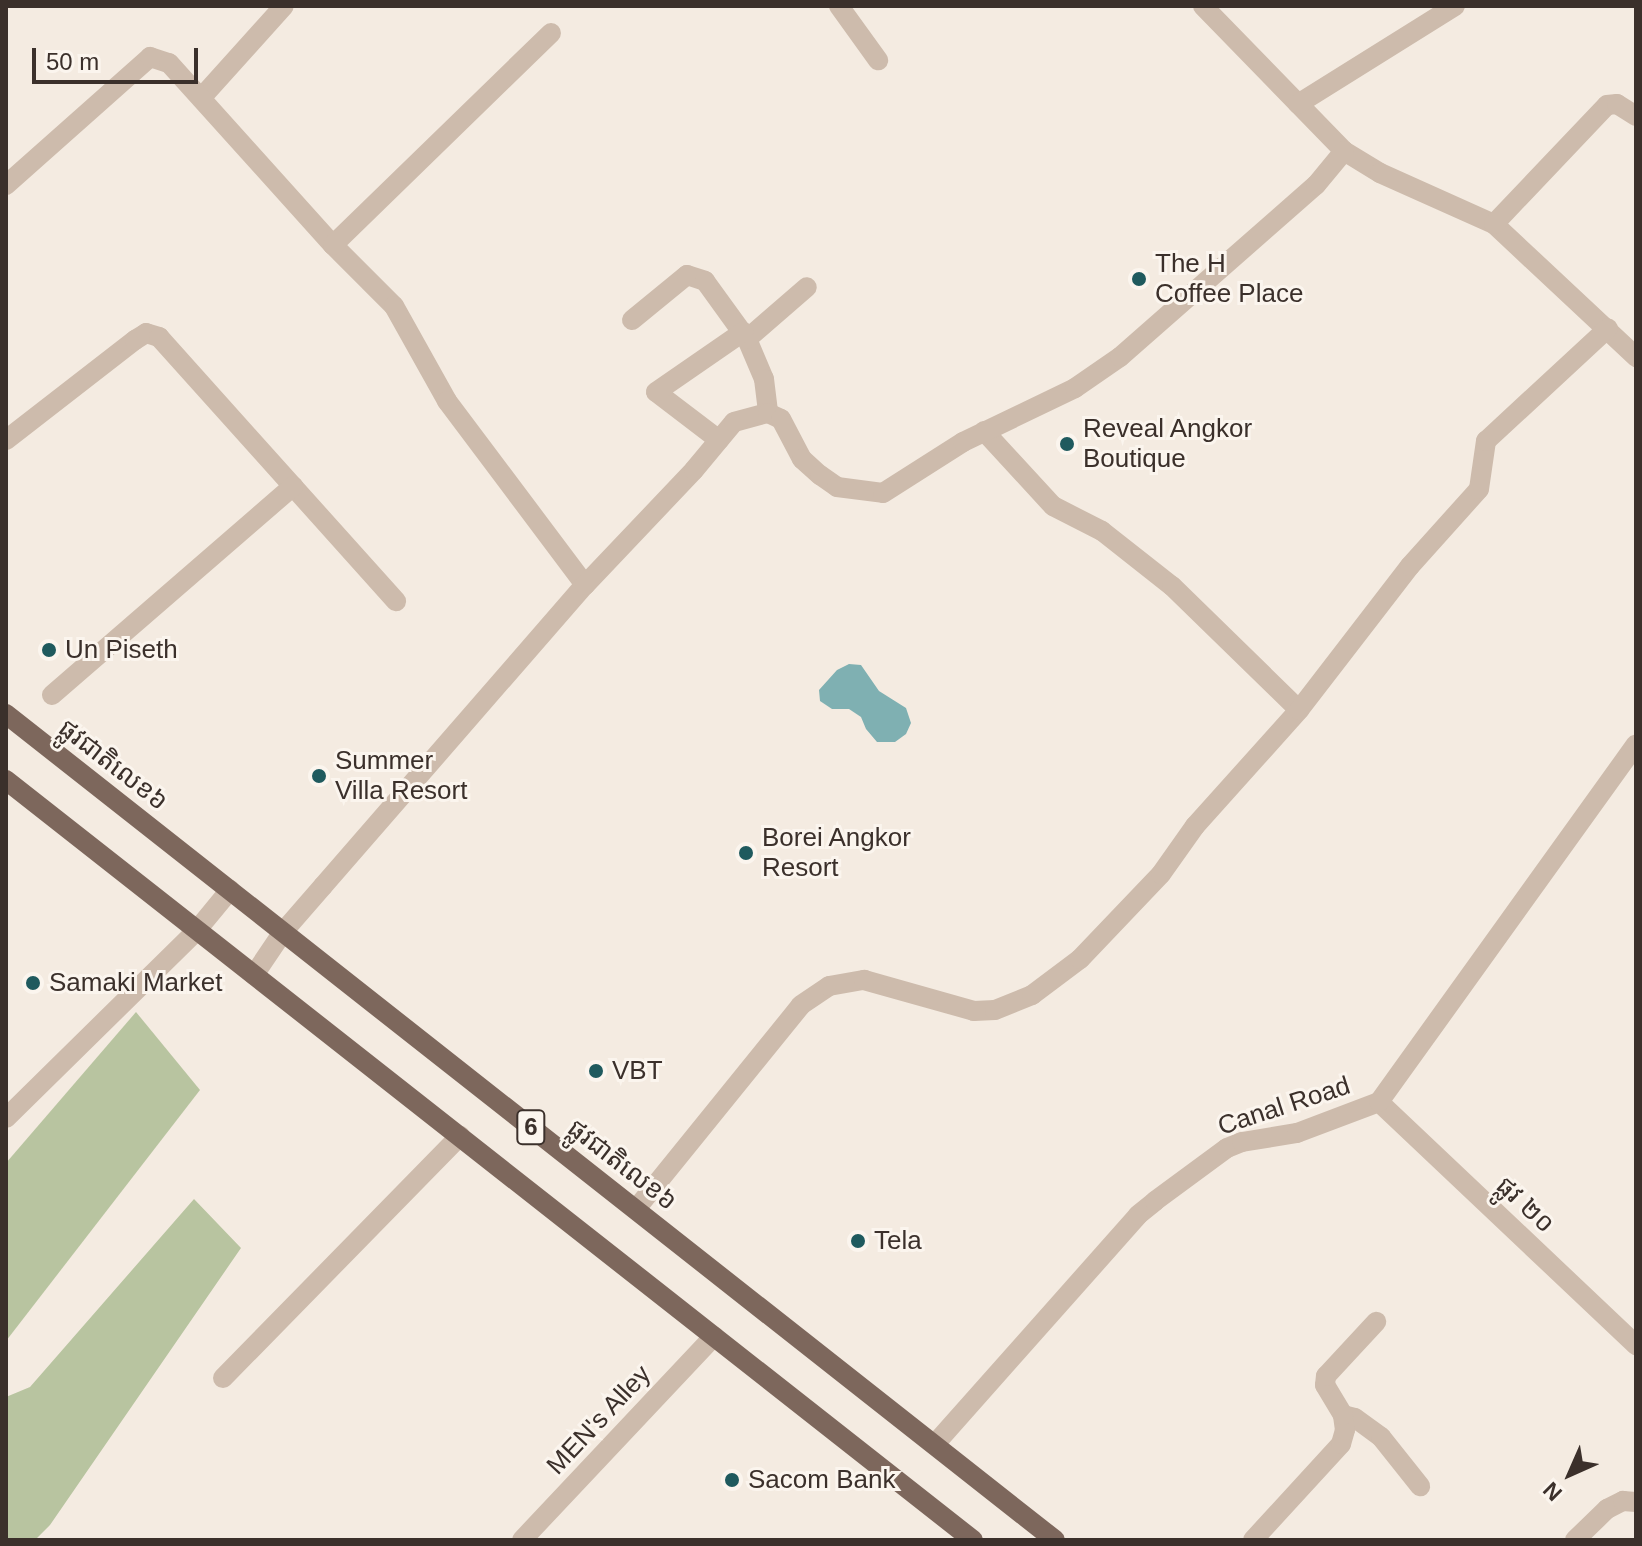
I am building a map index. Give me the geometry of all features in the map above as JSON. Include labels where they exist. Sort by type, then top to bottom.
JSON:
[{"type":"main road","name":"ផ្លូវជាតិលេខ៦","points":[[6,714],[1055,1540]]},
{"type":"main road","name":"6","points":[[6,780],[973,1540]]},
{"type":"street","points":[[202,97],[284,6]]},
{"type":"street","points":[[839,6],[878,60]]},
{"type":"street","points":[[1203,6],[1344,151],[1380,173],[1494,224],[1636,357]]},
{"type":"street","points":[[1298,104],[1455,6]]},
{"type":"street","points":[[333,245],[551,33]]},
{"type":"street","points":[[6,185],[150,57],[169,63],[333,245],[394,306],[447,401],[585,585]]},
{"type":"street","points":[[1494,224],[1607,105],[1617,104],[1636,116]]},
{"type":"street","points":[[254,975],[283,932],[585,585],[734,422],[768,413],[781,419],[802,459],[837,487],[861,493],[883,493],[984,431],[1075,388],[1120,357],[1316,185],[1344,151]]},
{"type":"street","points":[[632,320],[687,275],[705,281],[745,335],[764,379],[768,413]]},
{"type":"street","points":[[719,440],[656,392],[745,335],[807,287]]},
{"type":"street","points":[[636,1209],[801,1005],[829,986],[864,980],[974,1011],[1014,1004],[1058,978],[1138,902],[1195,826],[1299,710],[1410,566],[1479,489],[1486,441],[1608,328]]},
{"type":"street","points":[[6,440],[146,333],[159,337],[396,601]]},
{"type":"street","points":[[984,431],[1053,506],[1102,531],[1162,578],[1299,710]]},
{"type":"street","points":[[52,695],[293,486]]},
{"type":"street","name":"Canal Road","points":[[935,1444],[1138,1215],[1167,1192],[1213,1157],[1242,1142],[1297,1133],[1379,1102],[1636,745]]},
{"type":"street","points":[[6,1118],[197,930],[230,890]]},
{"type":"street","name":"ផ្លូវ ២០","points":[[1379,1102],[1636,1345]]},
{"type":"street","points":[[223,1378],[460,1136]]},
{"type":"street","points":[[1253,1540],[1341,1444],[1345,1430],[1343,1415],[1325,1385],[1326,1376],[1376,1322]]},
{"type":"street","name":"MEN's Alley","points":[[522,1540],[714,1336]]},
{"type":"street","points":[[1343,1415],[1355,1418],[1381,1437],[1420,1486]]},
{"type":"street","points":[[1575,1540],[1607,1509],[1623,1501],[1636,1502]]},
{"type":"green space","points":[[136,1012],[200,1090],[6,1341],[6,1163]]},
{"type":"green space","points":[[194,1199],[241,1248],[50,1525],[35,1540],[6,1540],[6,1397],[30,1387]]},
{"type":"water","points":[[849,664],[861,665],[879,691],[906,708],[911,723],[906,734],[895,742],[877,742],[861,717],[849,709],[832,709],[820,701],[819,690],[837,670]]},
{"type":"place","name":"The H Coffee Place","points":[[1139,279]]},
{"type":"place","name":"Reveal Angkor Boutique","points":[[1067,444]]},
{"type":"place","name":"Un Piseth","points":[[49,650]]},
{"type":"place","name":"Summer Villa Resort","points":[[319,776]]},
{"type":"place","name":"Borei Angkor Resort","points":[[746,853]]},
{"type":"place","name":"Samaki Market","points":[[33,983]]},
{"type":"place","name":"VBT","points":[[596,1071]]},
{"type":"place","name":"Tela","points":[[858,1241]]},
{"type":"place","name":"Sacom Bank","points":[[732,1480]]}]
